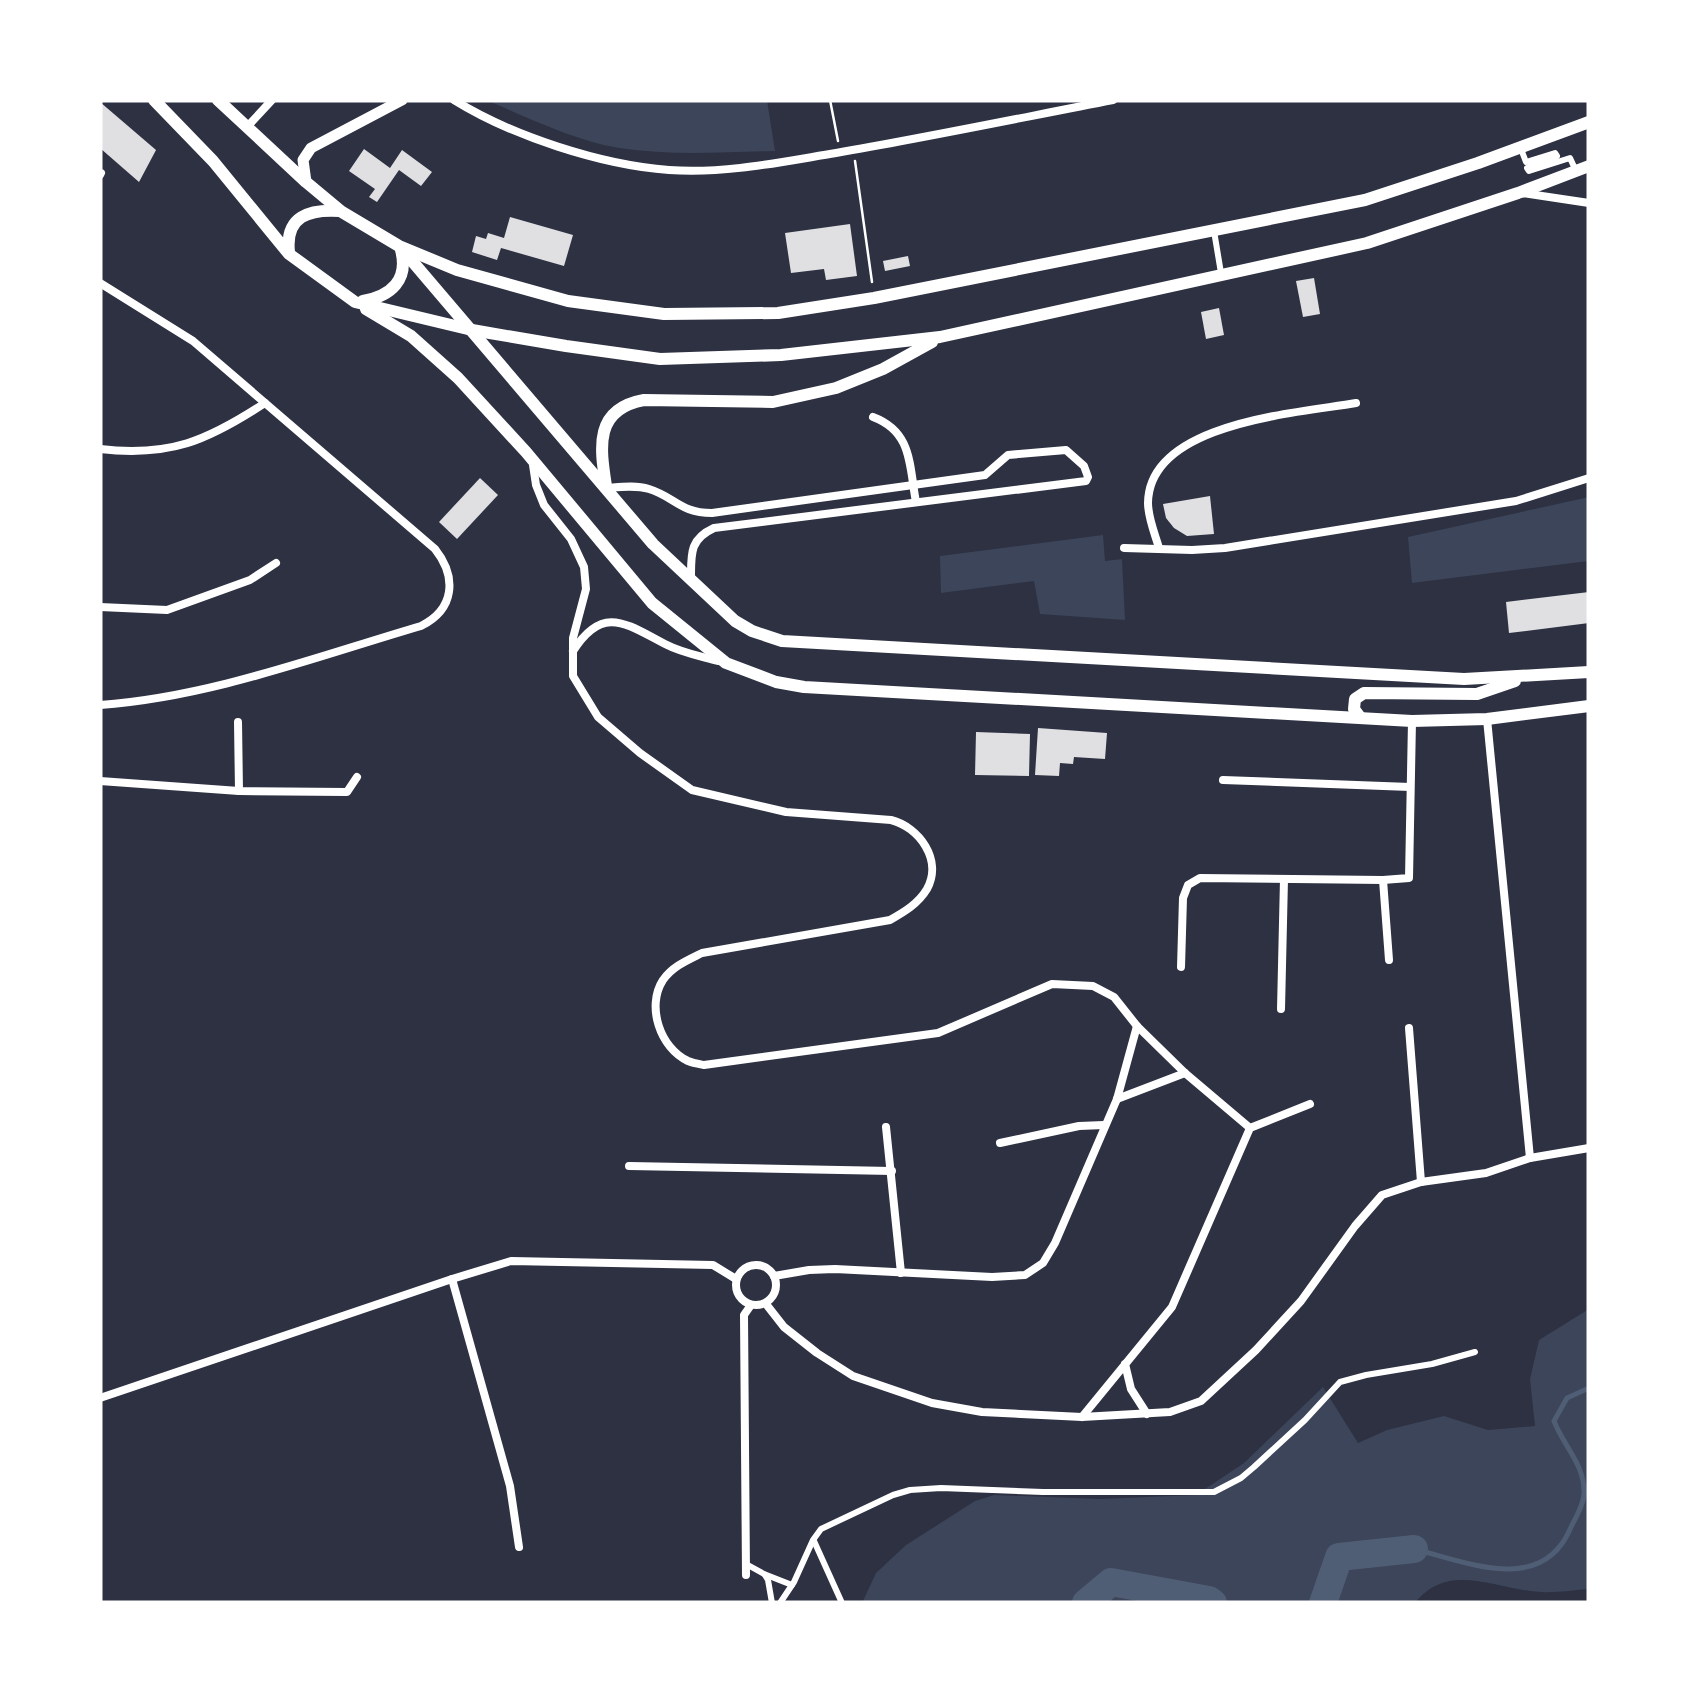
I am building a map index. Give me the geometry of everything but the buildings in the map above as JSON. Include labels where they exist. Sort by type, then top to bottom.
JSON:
[{"type":"main road","points":[[154,100],[213,161],[289,254],[355,302],[411,336],[458,378],[652,604],[726,663],[776,682],[804,687],[1412,721],[1487,719],[1589,706]]},
{"type":"main road","points":[[218,100],[342,212],[399,246],[458,270],[568,302],[664,314],[778,313],[874,298],[1366,200],[1589,122]]},
{"type":"main road","points":[[306,182],[303,160],[311,148],[402,100]]},
{"type":"main road","points":[[355,302],[472,330],[660,359],[781,355],[940,338],[1367,243],[1582,168]]},
{"type":"main road","points":[[289,254],[289,233],[300,217],[324,210],[342,212]]},
{"type":"main road","points":[[355,302],[372,300],[396,287],[403,272],[399,246]]},
{"type":"main road","points":[[399,246],[653,544],[735,621],[752,631],[782,640],[1464,679],[1589,672]]},
{"type":"main road","points":[[606,488],[602,431],[611,417],[633,402],[773,402],[836,388],[883,369],[940,338]]},
{"type":"main road","points":[[1360,718],[1354,704],[1364,693],[1477,694],[1532,675]]},
{"type":"street","points":[[247,127],[272,100]]},
{"type":"street","points":[[454,100],[550,143],[640,167],[672,170],[738,169],[1112,100]]},
{"type":"street","points":[[1521,148],[1526,162],[1555,153],[1557,156],[1528,168],[1529,171],[1570,158],[1582,168]]},
{"type":"street","points":[[1518,192],[1589,202]]},
{"type":"street","points":[[1214,230],[1222,274]]},
{"type":"street","points":[[100,283],[192,341],[434,549],[444,560],[450,578],[442,609],[421,626],[199,692],[146,702],[100,705]]},
{"type":"street","points":[[100,449],[153,451],[181,446],[232,424],[265,403]]},
{"type":"street","points":[[1159,548],[1148,503],[1151,486],[1161,467],[1177,452],[1238,422],[1356,404]]},
{"type":"street","points":[[873,417],[900,433],[909,456],[916,502]]},
{"type":"street","points":[[606,488],[652,490],[679,506],[704,513],[985,475],[1008,455],[1066,450],[1084,466],[1088,477],[1086,481],[714,528],[700,535],[692,550],[690,580]]},
{"type":"street","points":[[532,460],[544,506],[571,539],[584,568],[586,589],[574,626],[573,676],[598,717],[692,790],[786,812],[891,820],[918,834],[928,850],[932,875],[925,892],[910,909],[890,920],[702,953],[681,962],[664,978],[656,997],[658,1024],[671,1048],[686,1060],[704,1066],[938,1033],[1052,984],[1093,986],[1114,997],[1185,1074],[1250,1128]]},
{"type":"street","points":[[985,475],[987,494]]},
{"type":"street","points":[[1124,548],[1225,548],[1516,501],[1589,478]]},
{"type":"street","points":[[845,494],[845,511]]},
{"type":"street","points":[[760,506],[762,522]]},
{"type":"street","points":[[100,608],[167,610],[250,580],[276,564]]},
{"type":"street","points":[[573,651],[597,624],[614,622],[634,626],[677,650],[726,663]]},
{"type":"street","points":[[1487,719],[1530,1158]]},
{"type":"street","points":[[1181,967],[1183,898],[1188,885],[1200,878],[1410,878],[1412,721]]},
{"type":"street","points":[[238,722],[239,791]]},
{"type":"street","points":[[100,781],[239,791],[347,792],[356,777]]},
{"type":"street","points":[[1224,780],[1410,787]]},
{"type":"street","points":[[1281,1009],[1284,879]]},
{"type":"street","points":[[1383,880],[1389,960]]},
{"type":"street","points":[[774,1276],[822,1269],[992,1277],[1025,1275],[1043,1263],[1056,1243],[1117,1099],[1137,1026]]},
{"type":"street","points":[[1410,1028],[1422,1182]]},
{"type":"street","points":[[1117,1099],[1185,1074]]},
{"type":"street","points":[[1082,1417],[1172,1307],[1250,1128],[1310,1104]]},
{"type":"street","points":[[1000,1143],[1079,1126],[1104,1125]]},
{"type":"street","points":[[886,1127],[901,1273]]},
{"type":"street","points":[[766,1304],[784,1327],[853,1376],[932,1404],[982,1412],[1082,1417],[1170,1412],[1201,1400],[1256,1350],[1301,1300],[1382,1195],[1422,1182],[1486,1173],[1530,1158],[1589,1148]]},
{"type":"street","points":[[629,1166],[892,1171]]},
{"type":"street","points":[[100,1398],[512,1261],[713,1265],[736,1280]]},
{"type":"street","points":[[746,1267],[769,1269],[774,1276],[776,1291],[766,1304],[750,1305],[738,1295],[736,1280],[746,1267]]},
{"type":"street","points":[[452,1279],[510,1486],[518,1547]]},
{"type":"street","points":[[746,1574],[744,1315],[750,1305]]},
{"type":"street","points":[[780,1603],[822,1529],[910,1490],[1214,1492],[1254,1468],[1340,1382],[1475,1352]]},
{"type":"street","points":[[1125,1364],[1131,1389],[1147,1414]]},
{"type":"street","points":[[814,1540],[842,1603]]},
{"type":"street","points":[[746,1564],[792,1585]]},
{"type":"street","points":[[764,1574],[772,1603]]},
{"type":"path","points":[[830,100],[840,152]]},
{"type":"path","points":[[854,150],[874,298]]},
{"type":"shaded area","points":[[486,100],[767,100],[775,151],[677,153],[619,148],[568,134]]},
{"type":"shaded area","points":[[1589,497],[1589,561],[1412,583],[1408,537]]},
{"type":"shaded area","points":[[1103,535],[1105,561],[1122,559],[1125,620],[1040,614],[1034,581],[941,593],[940,556]]},
{"type":"shaded area","points":[[1589,1309],[1589,1589],[1541,1592],[1458,1580],[1428,1590],[1415,1603],[862,1603],[876,1573],[906,1545],[975,1501],[994,1495],[1100,1499],[1196,1495],[1244,1463],[1323,1387],[1358,1443],[1387,1430],[1444,1416],[1488,1430],[1535,1426],[1530,1379],[1539,1340]]},
{"type":"waterway","points":[[1414,1549],[1502,1569],[1523,1568],[1542,1561],[1558,1548],[1580,1509],[1584,1491],[1577,1463],[1554,1421],[1567,1398],[1589,1388]]},
{"type":"waterway","points":[[1323,1603],[1339,1557],[1414,1549]]},
{"type":"waterway","points":[[1086,1603],[1111,1582],[1213,1603]]}]
